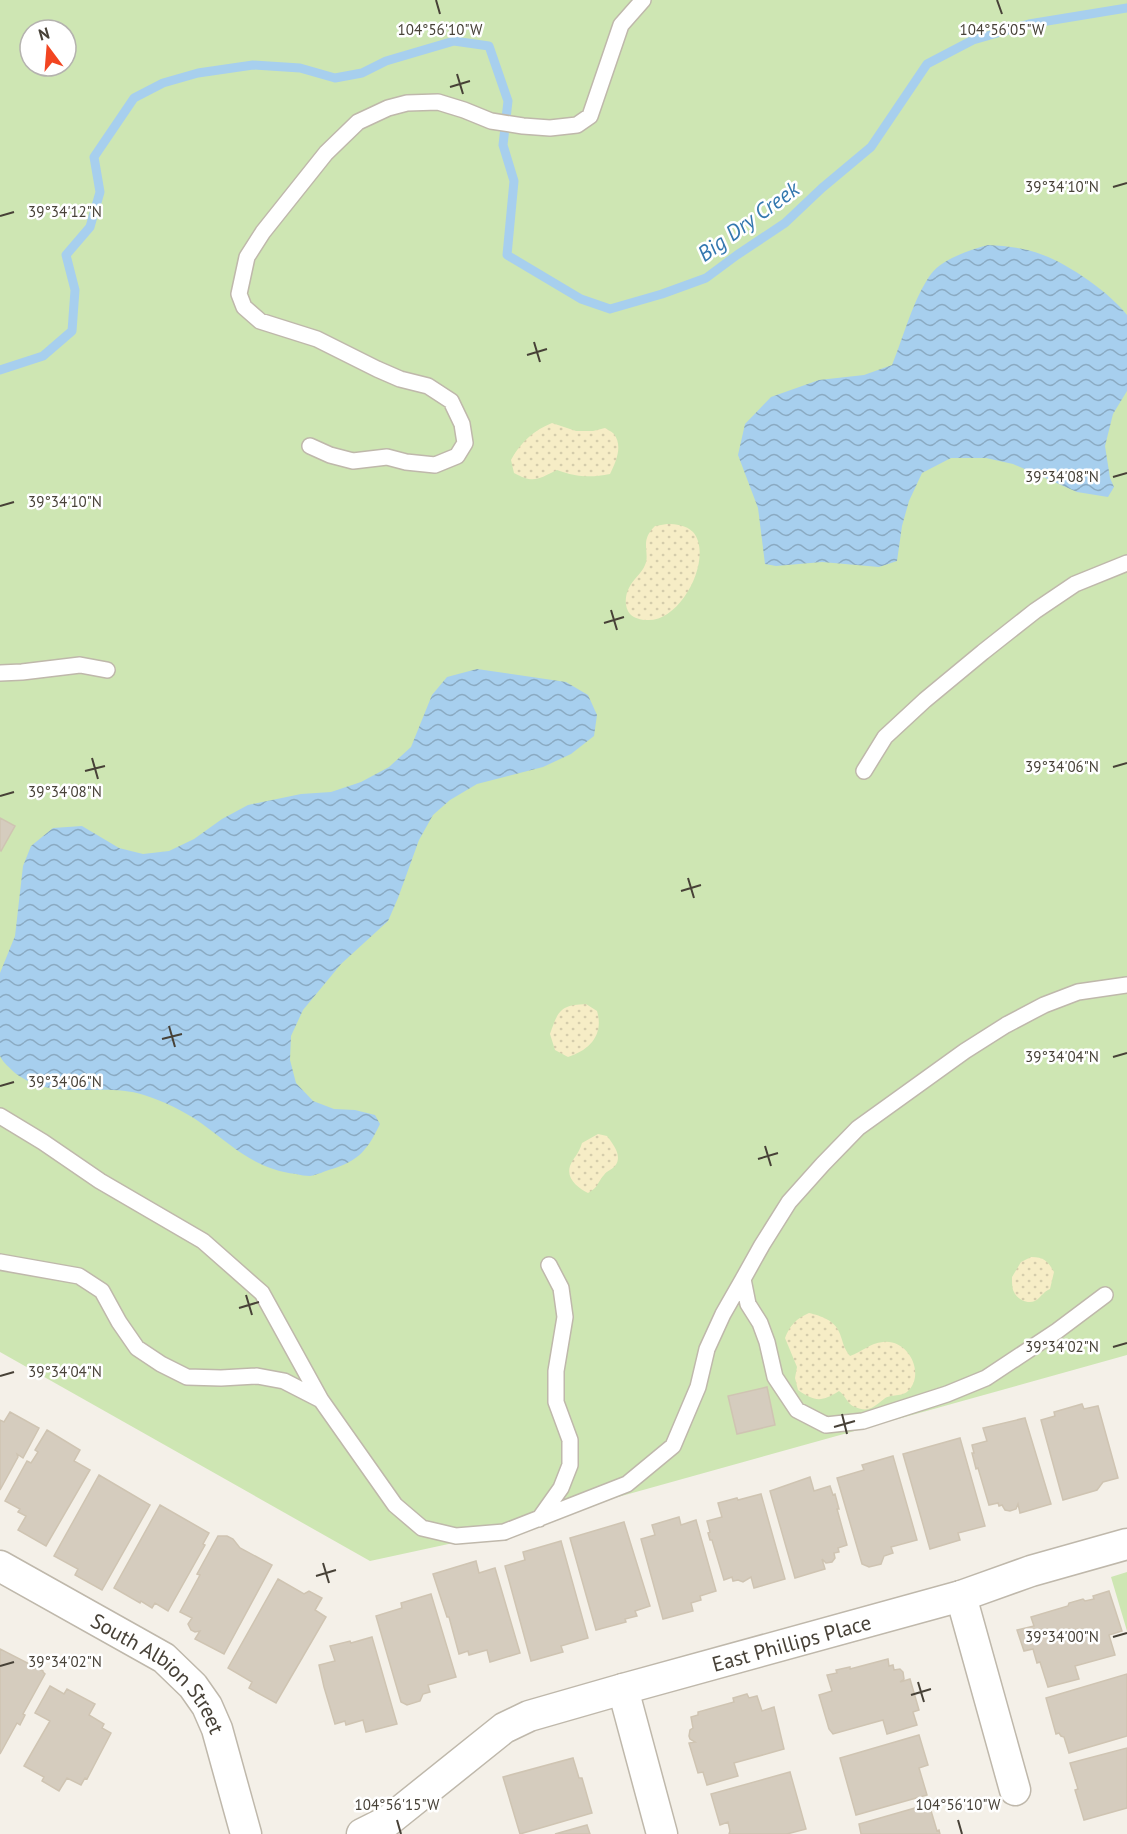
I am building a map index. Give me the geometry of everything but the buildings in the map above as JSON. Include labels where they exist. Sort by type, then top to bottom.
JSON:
[{"type":"street","name":"East Phillips Place","points":[[362,1834],[388,1821],[504,1728],[529,1716],[961,1596],[1031,1571],[1127,1544]]},
{"type":"street","name":"South Albion Street","points":[[0,1566],[164,1658],[193,1686],[207,1706],[216,1730],[246,1834]]},
{"type":"street","points":[[961,1596],[1015,1790]]},
{"type":"street","points":[[623,1689],[662,1834]]},
{"type":"lane","points":[[310,446],[330,455],[354,461],[387,457],[406,462],[435,465],[457,456],[465,443],[462,424],[451,401],[428,386],[400,379],[317,339],[260,321],[243,307],[239,294],[247,257],[263,232],[326,153],[358,122],[388,108],[407,103],[438,102],[491,121],[550,128],[577,125],[590,116],[621,25],[643,0]]},
{"type":"lane","points":[[864,771],[885,737],[925,700],[1018,624],[1075,584],[1127,563]]},
{"type":"lane","points":[[0,673],[80,665],[107,670]]},
{"type":"lane","points":[[0,1116],[100,1181],[203,1241],[262,1293],[321,1400],[395,1505],[422,1528],[456,1536],[504,1532],[627,1484],[673,1446],[698,1387],[707,1349],[723,1314],[762,1245],[789,1202],[858,1128],[965,1051],[1006,1025],[1044,1005],[1078,992],[1127,986]]},
{"type":"lane","points":[[0,1262],[79,1276],[102,1291],[136,1348],[187,1377],[257,1376],[284,1381],[321,1400]]},
{"type":"lane","points":[[539,1519],[561,1488],[570,1465],[570,1440],[556,1402],[556,1371],[565,1317],[561,1288],[549,1265]]},
{"type":"lane","points":[[743,1279],[748,1304],[760,1323],[767,1342],[775,1377],[797,1410],[826,1425],[863,1421],[884,1415],[986,1378],[1057,1331],[1105,1294]]},
{"type":"green space","points":[[0,0],[1127,0],[1127,1355],[539,1519],[504,1532],[370,1561],[0,1352]]},
{"type":"green space","points":[[1127,1572],[1127,1631],[1111,1577]]},
{"type":"sand","points":[[552,423],[576,431],[605,428],[613,433],[617,439],[618,449],[610,474],[583,476],[557,470],[540,478],[531,479],[514,473],[511,460],[519,448],[533,433]]},
{"type":"sand","points":[[667,524],[684,526],[693,532],[700,556],[697,571],[691,586],[672,610],[660,618],[647,620],[638,618],[628,611],[627,594],[645,565],[646,541],[649,533],[655,526]]},
{"type":"sand","points":[[586,1004],[597,1011],[599,1027],[597,1034],[589,1046],[568,1057],[555,1050],[550,1034],[561,1011],[571,1006]]},
{"type":"sand","points":[[598,1134],[607,1136],[618,1158],[615,1166],[588,1193],[577,1186],[571,1179],[569,1171],[582,1143]]},
{"type":"sand","points":[[1031,1257],[1045,1260],[1054,1272],[1050,1289],[1033,1302],[1029,1302],[1016,1295],[1012,1277],[1021,1262]]},
{"type":"sand","points":[[809,1313],[823,1317],[835,1325],[850,1356],[883,1342],[892,1342],[900,1346],[911,1358],[914,1366],[914,1383],[909,1390],[903,1394],[887,1397],[874,1407],[860,1409],[852,1406],[839,1391],[819,1399],[809,1397],[798,1390],[795,1378],[797,1367],[785,1338],[794,1323]]},
{"type":"water","points":[[988,245],[1023,249],[1054,260],[1100,289],[1127,315],[1127,391],[1113,414],[1105,446],[1110,478],[1114,487],[1108,497],[1077,492],[1013,464],[986,458],[951,458],[922,473],[909,501],[902,526],[897,561],[879,567],[822,562],[776,566],[765,564],[758,508],[738,455],[745,424],[771,397],[819,380],[864,375],[892,365],[914,306],[931,274],[949,260]]},
{"type":"water","points":[[477,669],[566,682],[588,695],[597,715],[594,736],[571,754],[543,767],[477,784],[450,800],[433,815],[419,840],[388,921],[341,964],[303,1010],[291,1036],[290,1060],[296,1083],[313,1101],[334,1109],[355,1110],[375,1115],[380,1124],[362,1153],[341,1166],[310,1176],[281,1171],[256,1162],[181,1110],[159,1100],[128,1091],[46,1087],[30,1082],[15,1073],[5,1063],[0,1056],[0,973],[15,936],[23,866],[31,846],[53,828],[82,826],[119,848],[143,854],[169,851],[194,839],[222,819],[248,805],[301,794],[331,792],[361,782],[389,767],[411,747],[432,695],[447,677]]},
{"type":"waterway","name":"Big Dry Creek","points":[[0,370],[43,356],[72,331],[75,290],[66,255],[90,227],[100,192],[94,157],[134,98],[163,83],[198,73],[253,65],[300,68],[335,78],[362,73],[386,61],[454,41],[489,46],[508,101],[503,145],[514,181],[507,255],[581,299],[610,309],[706,278],[785,223],[871,147],[927,64],[973,40],[1029,24],[1127,8]]}]
